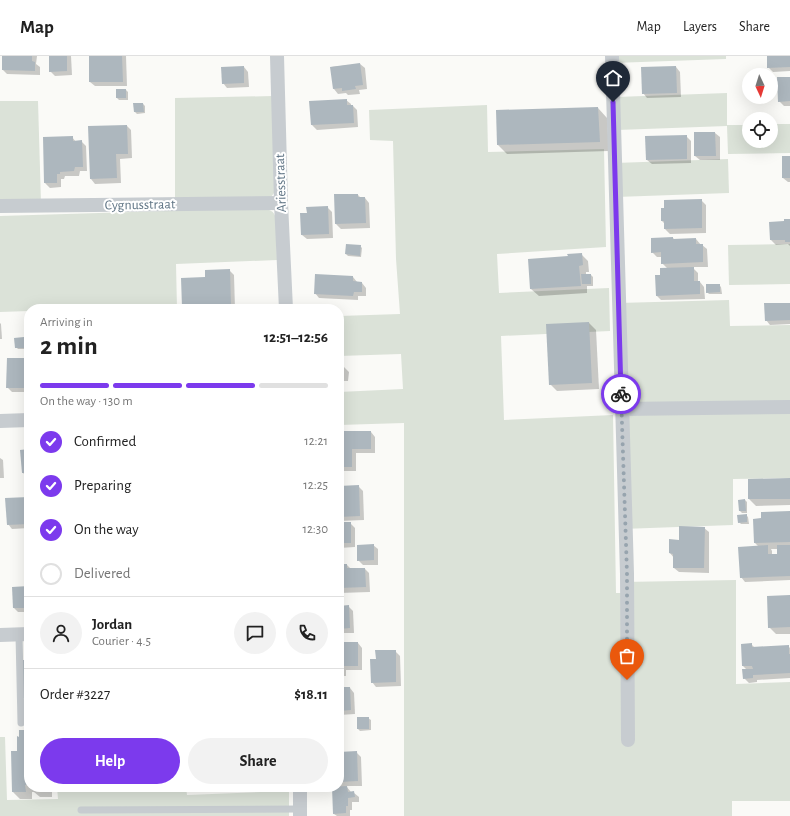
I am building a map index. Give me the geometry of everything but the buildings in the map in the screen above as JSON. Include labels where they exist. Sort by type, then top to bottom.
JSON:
[{"type":"street","name":"Ariesstraat","points":[[277,56],[286,304]]},
{"type":"street","points":[[612,56],[621,409],[627,574],[628,740]]},
{"type":"street","name":"Cygnusstraat","points":[[0,206],[281,203]]},
{"type":"street","points":[[621,409],[790,407]]},
{"type":"street","points":[[0,420],[24,420]]},
{"type":"street","points":[[0,635],[24,634]]},
{"type":"street","points":[[300,792],[300,813]]},
{"type":"lane","points":[[21,723],[24,634]]},
{"type":"lane","points":[[81,810],[300,813]]},
{"type":"shaded area","points":[[613,56],[726,56],[726,59],[613,63]]},
{"type":"shaded area","points":[[727,93],[727,125],[742,125],[742,148],[778,148],[778,124],[790,124],[790,153],[728,154],[727,126],[617,130],[616,97]]},
{"type":"shaded area","points":[[273,96],[274,193],[271,197],[175,201],[175,98]]},
{"type":"shaded area","points":[[0,101],[38,101],[41,203],[0,204]]},
{"type":"shaded area","points":[[487,105],[488,152],[604,149],[606,247],[497,254],[499,293],[609,288],[610,331],[501,336],[504,420],[613,415],[616,593],[622,593],[623,582],[736,580],[736,684],[790,682],[790,801],[732,801],[732,816],[404,816],[404,423],[344,425],[344,392],[403,389],[401,354],[344,356],[344,316],[400,314],[396,259],[393,141],[370,140],[369,110]]},
{"type":"shaded area","points":[[728,159],[729,193],[616,197],[615,163]]},
{"type":"shaded area","points":[[261,208],[271,211],[276,219],[277,260],[176,264],[177,304],[24,304],[24,311],[0,312],[0,216]]},
{"type":"shaded area","points":[[790,244],[790,284],[729,285],[728,245]]},
{"type":"shaded area","points":[[729,300],[730,326],[790,325],[790,405],[633,404],[628,401],[618,303]]},
{"type":"shaded area","points":[[790,411],[790,478],[733,479],[733,525],[622,529],[625,415]]},
{"type":"shaded area","points":[[0,737],[5,737],[7,800],[58,799],[57,792],[187,792],[187,795],[289,792],[289,816],[0,816]]},
{"type":"way so far","points":[[621,394],[627,574],[627,680]]},
{"type":"route","points":[[613,102],[621,394]]}]
